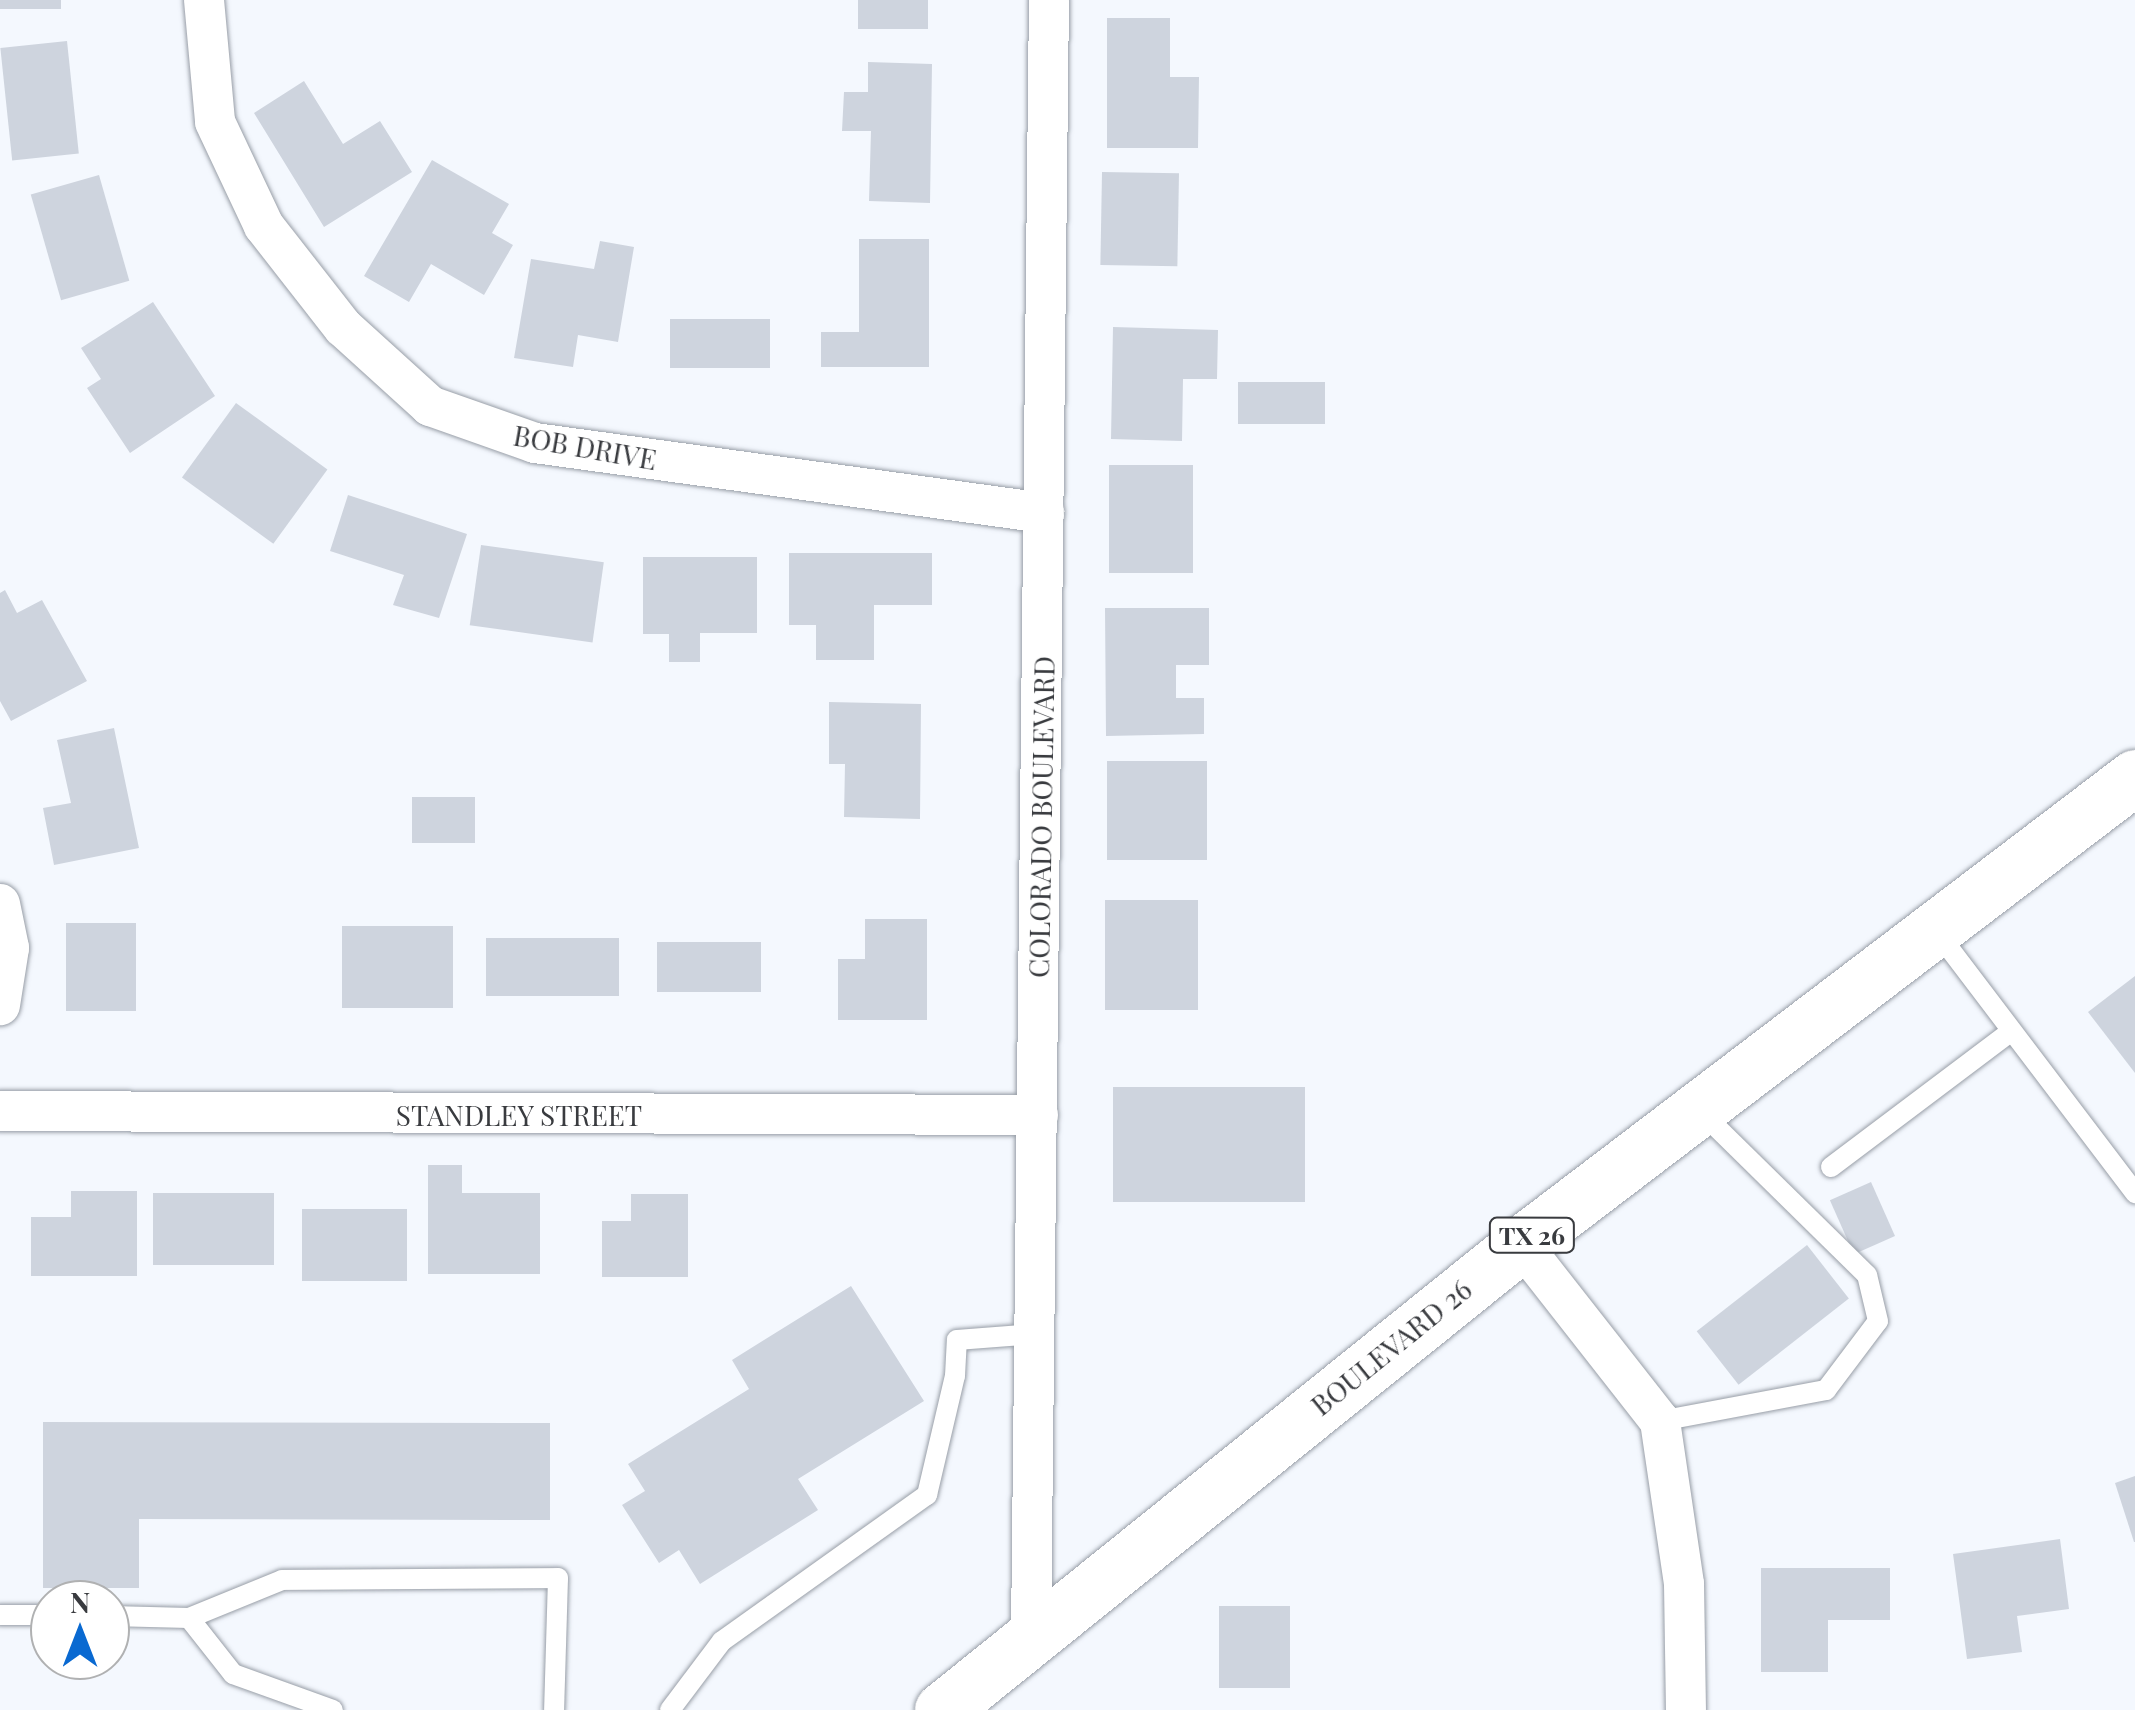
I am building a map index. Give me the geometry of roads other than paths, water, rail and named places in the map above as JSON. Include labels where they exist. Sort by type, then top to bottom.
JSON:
[{"type":"main road","name":"BOULEVARD 26","points":[[942,1710],[1031,1634],[1521,1244],[2135,777]]},
{"type":"street","name":"BOB DRIVE","points":[[204,0],[215,122],[264,226],[343,327],[430,406],[535,443],[1044,513]]},
{"type":"street","name":"COLORADO BOULEVARD","points":[[1031,1634],[1049,0]]},
{"type":"street","points":[[0,904],[10,948],[0,1005]]},
{"type":"street","name":"STANDLEY STREET","points":[[0,1111],[1038,1114]]},
{"type":"street","points":[[1521,1244],[1660,1421],[1684,1584],[1686,1710]]},
{"type":"lane","points":[[1936,930],[2135,1193]]},
{"type":"lane","points":[[1831,1168],[2010,1032]]},
{"type":"lane","points":[[1660,1421],[1826,1390],[1878,1321],[1866,1275],[1698,1109]]},
{"type":"lane","points":[[670,1710],[722,1641],[927,1496],[955,1376],[957,1340],[1035,1334]]},
{"type":"lane","points":[[130,1617],[189,1618],[282,1580],[558,1578],[554,1710]]},
{"type":"lane","points":[[0,1615],[30,1616]]},
{"type":"lane","points":[[189,1618],[233,1674],[333,1710]]}]
